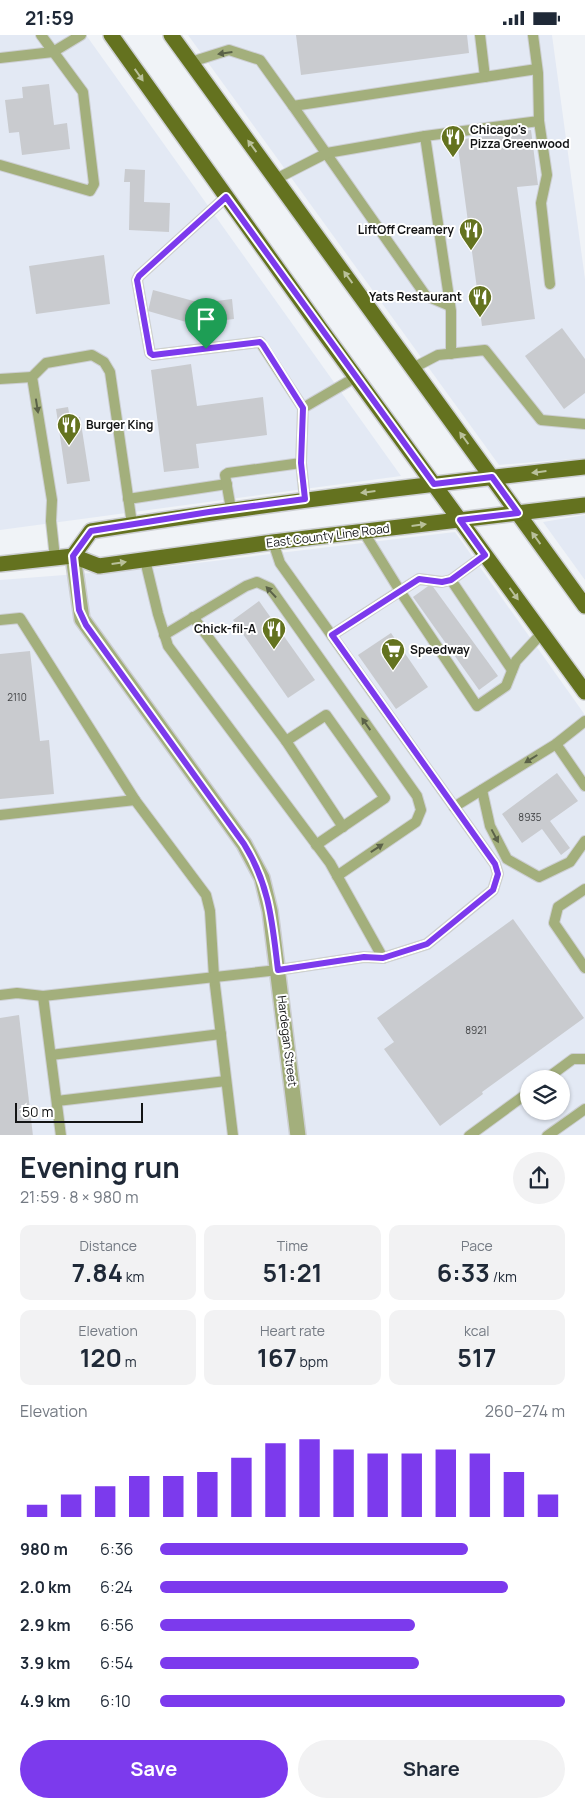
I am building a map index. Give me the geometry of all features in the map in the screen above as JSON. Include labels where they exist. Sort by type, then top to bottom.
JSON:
[{"type":"main road","points":[[111,35],[226,197],[585,692]]},
{"type":"main road","points":[[171,35],[585,606]]},
{"type":"main road","points":[[73,556],[91,531],[305,499],[585,467]]},
{"type":"main road","name":"East County Line Road","points":[[0,564],[73,556],[99,566],[363,531],[585,505]]},
{"type":"street","name":"Hardegan Street","points":[[73,556],[82,619],[244,844],[262,878],[268,901],[278,970],[298,1135]]},
{"type":"lane","points":[[0,165],[90,191],[94,184],[83,92],[41,35]]},
{"type":"lane","points":[[0,58],[53,52],[81,35]]},
{"type":"lane","points":[[480,35],[485,77]]},
{"type":"lane","points":[[532,35],[537,69],[539,121],[547,175],[541,203],[550,284]]},
{"type":"lane","points":[[191,62],[229,51],[260,59],[426,296],[450,306]]},
{"type":"lane","points":[[293,106],[537,69]]},
{"type":"lane","points":[[276,179],[327,153],[425,136],[539,121]]},
{"type":"lane","points":[[425,136],[450,306],[451,354]]},
{"type":"lane","points":[[226,197],[139,276],[137,280],[150,353],[153,355],[260,342],[303,408],[301,463],[305,499]]},
{"type":"lane","points":[[413,368],[438,355],[485,350],[541,420],[585,423]]},
{"type":"lane","points":[[0,379],[32,377],[46,363],[92,355],[104,362],[110,372],[132,524]]},
{"type":"lane","points":[[32,377],[52,500],[51,521],[55,558]]},
{"type":"lane","points":[[303,408],[356,377]]},
{"type":"lane","points":[[231,509],[225,475],[228,473],[301,463]]},
{"type":"lane","points":[[128,499],[227,484]]},
{"type":"lane","points":[[363,531],[400,591],[477,706],[506,686],[516,661],[542,633]]},
{"type":"lane","points":[[0,995],[17,993],[44,996],[278,970],[364,957],[383,958],[427,944],[493,890],[498,874],[495,864],[280,563],[273,543]]},
{"type":"lane","points":[[332,635],[419,579],[442,582],[451,580],[485,555]]},
{"type":"lane","points":[[145,560],[168,646],[316,845],[337,876],[383,958]]},
{"type":"lane","points":[[451,580],[512,670]]},
{"type":"lane","points":[[164,635],[246,586],[257,582],[270,587],[417,796],[421,810],[416,822],[337,876]]},
{"type":"lane","points":[[193,617],[286,741],[343,827]]},
{"type":"lane","points":[[0,620],[20,618],[135,800],[206,895],[210,911],[214,977],[230,1135]]},
{"type":"lane","points":[[286,741],[326,715],[384,798],[316,845]]},
{"type":"lane","points":[[454,807],[556,744],[585,721]]},
{"type":"lane","points":[[556,744],[585,786]]},
{"type":"lane","points":[[482,790],[490,826],[507,859],[538,877],[570,862],[585,841]]},
{"type":"lane","points":[[0,815],[135,800]]},
{"type":"lane","points":[[585,889],[558,907],[554,923],[585,968]]},
{"type":"lane","points":[[44,996],[61,1135]]},
{"type":"lane","points":[[51,1055],[221,1034]]},
{"type":"lane","points":[[558,1070],[573,1059],[585,1059]]},
{"type":"lane","points":[[57,1101],[226,1081]]},
{"type":"lane","points":[[469,1135],[520,1098]]},
{"type":"lane","points":[[547,1135],[585,1109]]},
{"type":"shaded area","points":[[0,35],[86,35],[401,476],[0,530]]},
{"type":"shaded area","points":[[188,35],[552,35],[585,279],[585,458],[499,465]]},
{"type":"shaded area","points":[[585,515],[585,580],[543,522]]},
{"type":"shaded area","points":[[455,532],[585,715],[585,1135],[0,1135],[0,580],[155,568]]},
{"type":"building","points":[[296,35],[467,35],[469,53],[301,75]]},
{"type":"building","points":[[49,84],[54,125],[67,123],[70,149],[22,155],[19,132],[9,133],[5,100],[23,98],[22,87]]},
{"type":"building","points":[[531,130],[538,185],[517,187],[535,319],[482,326],[457,140]]},
{"type":"building","points":[[125,169],[145,170],[144,202],[170,203],[169,232],[129,230],[130,182],[124,182]]},
{"type":"building","points":[[104,255],[110,304],[36,314],[29,266]]},
{"type":"building","points":[[153,290],[201,303],[232,299],[234,319],[193,324],[148,311]]},
{"type":"building","points":[[562,328],[585,359],[585,393],[564,409],[525,356]]},
{"type":"building","points":[[191,364],[197,406],[263,397],[267,435],[196,444],[199,468],[164,472],[151,370]]},
{"type":"building","points":[[68,407],[70,418],[80,417],[90,481],[67,484],[56,409]]},
{"type":"building","points":[[431,584],[498,676],[479,690],[413,597]]},
{"type":"building","name":"Chick-fil-A","points":[[259,601],[315,680],[288,698],[233,620]]},
{"type":"building","name":"Speedway","points":[[391,633],[428,687],[396,709],[358,655]]},
{"type":"building","points":[[30,651],[40,741],[49,740],[54,794],[0,799],[0,654]]},
{"type":"building","points":[[557,773],[578,801],[550,821],[570,848],[561,855],[542,829],[522,843],[502,814]]},
{"type":"building","points":[[513,919],[584,1018],[482,1092],[483,1094],[440,1126],[384,1049],[394,1042],[377,1018]]},
{"type":"building","points":[[19,1015],[33,1135],[0,1135],[0,1018]]},
{"type":"place","name":"Chicago's Pizza Greenwood","points":[[453,158]]},
{"type":"place","name":"LiftOff Creamery","points":[[471,251]]},
{"type":"place","name":"Yats Restaurant","points":[[480,318]]},
{"type":"place","name":"Burger King","points":[[69,446]]},
{"type":"place","name":"Chick-fil-A","points":[[274,650]]},
{"type":"place","name":"Speedway","points":[[393,671]]},
{"type":"route","points":[[226,197],[434,484],[492,477],[518,513],[460,520],[485,555],[451,580],[442,582],[419,579],[332,635],[495,864],[498,874],[493,890],[427,944],[383,958],[364,957],[278,970],[265,886],[254,861],[244,844],[82,619],[79,610],[73,556],[91,531],[305,499],[301,463],[303,408],[263,345],[260,342],[206,349],[153,355],[150,353],[137,280],[139,276],[226,197]]}]
